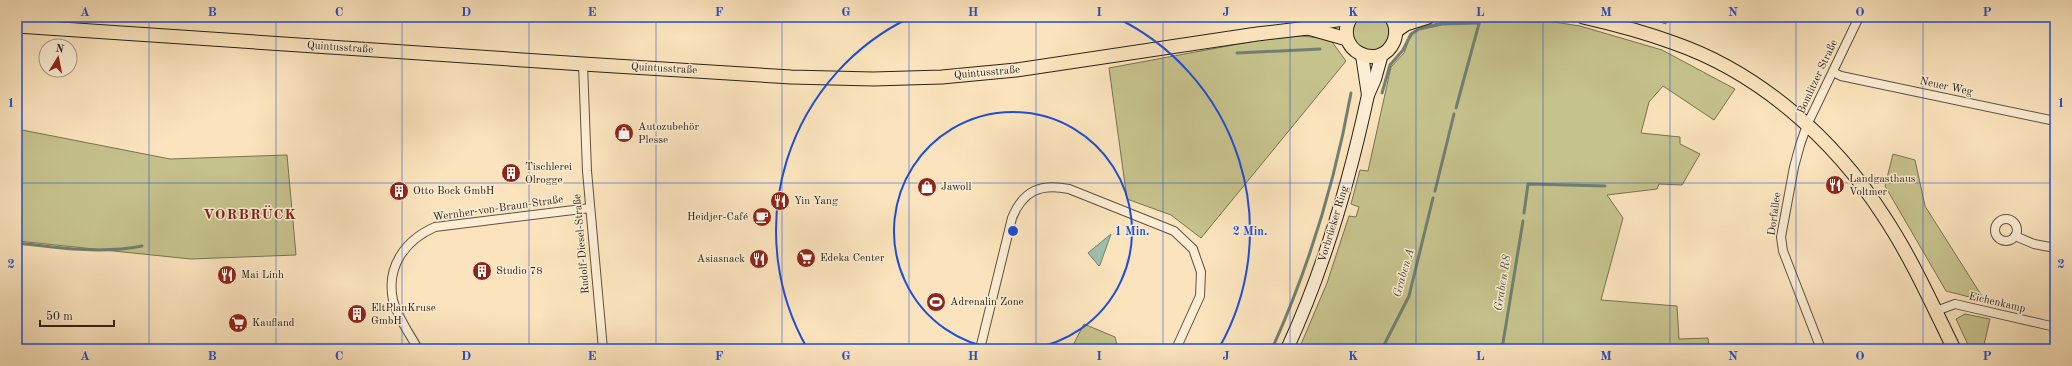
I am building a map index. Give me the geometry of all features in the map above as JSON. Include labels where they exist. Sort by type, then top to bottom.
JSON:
[{"type":"main road","points":[[1351,17],[1347,24],[1347,39],[1353,49],[1362,55],[1372,57],[1382,54],[1392,44],[1396,31],[1391,17]]},
{"type":"main road","name":"Quintusstraße","points":[[17,26],[791,77],[873,79],[942,77],[1016,70],[1257,34],[1308,28],[1323,22],[1351,17]]},
{"type":"main road","points":[[1396,31],[1406,24],[1428,17]]},
{"type":"main road","points":[[1583,17],[1675,43],[1712,59],[1762,89],[1807,125],[1847,165],[1883,215],[1910,261],[1953,348]]},
{"type":"main road","name":"Quintusstraße","points":[[1308,28],[1347,39]]},
{"type":"main road","name":"Vorbrücker Ring","points":[[1287,349],[1310,296],[1338,219],[1368,95],[1375,79],[1382,54]]},
{"type":"main road","name":"Vorbrücker Ring","points":[[1362,55],[1368,95]]},
{"type":"street","name":"Bomlitzer Straße","points":[[1807,125],[1859,17]]},
{"type":"street","name":"Rudolf-Diesel-Straße","points":[[583,64],[590,208],[603,349]]},
{"type":"street","name":"Neuer Weg","points":[[1833,72],[1849,77],[2055,121]]},
{"type":"street","name":"Dorfallee","points":[[1807,125],[1794,167],[1781,237],[1783,251],[1821,349]]},
{"type":"street","points":[[980,349],[1012,218],[1016,208],[1022,199],[1032,192],[1044,187],[1056,186],[1069,189],[1174,231],[1193,249],[1202,272],[1200,296],[1176,349]]},
{"type":"street","name":"Wernher-von-Braun-Straße","points":[[418,349],[398,313],[392,286],[394,266],[410,242],[421,233],[435,227],[590,208]]},
{"type":"street","points":[[2015,236],[2034,244],[2055,248]]},
{"type":"street","name":"Eichenkamp","points":[[1936,311],[1955,304],[2055,327]]},
{"type":"shaded area","points":[[1359,17],[1385,18],[1390,29],[1389,39],[1384,46],[1376,50],[1368,51],[1360,48],[1354,42],[1352,29]]},
{"type":"shaded area","points":[[1471,17],[1541,20],[1580,26],[1662,50],[1735,89],[1714,120],[1663,86],[1649,102],[1641,133],[1680,137],[1680,144],[1700,154],[1682,185],[1659,184],[1657,189],[1607,195],[1623,218],[1601,300],[1677,306],[1679,339],[1708,338],[1709,349],[1299,349],[1327,283],[1349,216],[1356,217],[1359,207],[1351,204],[1360,170],[1368,171],[1391,67],[1404,53],[1409,40],[1415,31],[1423,26]]},
{"type":"shaded area","points":[[1646,17],[1665,17],[1666,24]]},
{"type":"shaded area","points":[[1301,36],[1330,39],[1346,61],[1201,238],[1171,215],[1127,199],[1109,68],[1260,40]]},
{"type":"shaded area","points":[[17,129],[170,159],[287,155],[296,255],[191,259],[17,241]]},
{"type":"shaded area","points":[[1893,154],[1915,160],[1925,206],[1985,301],[1946,291],[1885,186]]},
{"type":"shaded area","points":[[1111,234],[1100,265],[1099,266],[1088,253]]},
{"type":"shaded area","points":[[1965,314],[1990,319],[1983,349],[1970,349],[1956,319]]},
{"type":"shaded area","points":[[1084,324],[1115,337],[1118,349],[1071,349]]},
{"type":"waterway","name":"Graben A","points":[[1456,108],[1480,20]]},
{"type":"waterway","points":[[1382,93],[1390,65],[1403,50],[1411,34],[1419,29],[1442,24],[1479,23]]},
{"type":"waterway","points":[[1237,53],[1320,49]]},
{"type":"waterway","points":[[1272,349],[1298,287],[1319,224],[1337,159],[1351,93]]},
{"type":"waterway","name":"Graben A","points":[[1435,191],[1454,114]]},
{"type":"waterway","name":"Graben R8","points":[[1524,213],[1528,184],[1605,186]]},
{"type":"waterway","name":"Graben A","points":[[1382,349],[1409,296],[1433,198]]},
{"type":"waterway","name":"Graben R8","points":[[1502,349],[1523,221]]},
{"type":"waterway","points":[[17,243],[96,250],[111,250],[142,246]]},
{"type":"place","name":"Autozubehör Plesse","points":[[624,133]]},
{"type":"place","name":"Tischlerei Olrogge","points":[[511,173]]},
{"type":"place","name":"Landgasthaus Voltmer","points":[[1835,185]]},
{"type":"place","name":"Jawoll","points":[[927,187]]},
{"type":"place","name":"Otto Bock GmbH","points":[[399,191]]},
{"type":"place","name":"Yin Yang","points":[[780,201]]},
{"type":"place","name":"Heidjer-Café","points":[[762,217]]},
{"type":"place","name":"Edeka Center","points":[[806,258]]},
{"type":"place","name":"Asiasnack","points":[[759,259]]},
{"type":"place","name":"Studio 78","points":[[482,271]]},
{"type":"place","name":"Mai Linh","points":[[227,275]]},
{"type":"place","name":"Adrenalin Zone","points":[[936,302]]},
{"type":"place","name":"EltPlanKruse GmbH","points":[[357,314]]},
{"type":"place","name":"Kaufland","points":[[238,323]]},
{"type":"district","name":"VORBRÜCK","points":[[250,215]]}]
